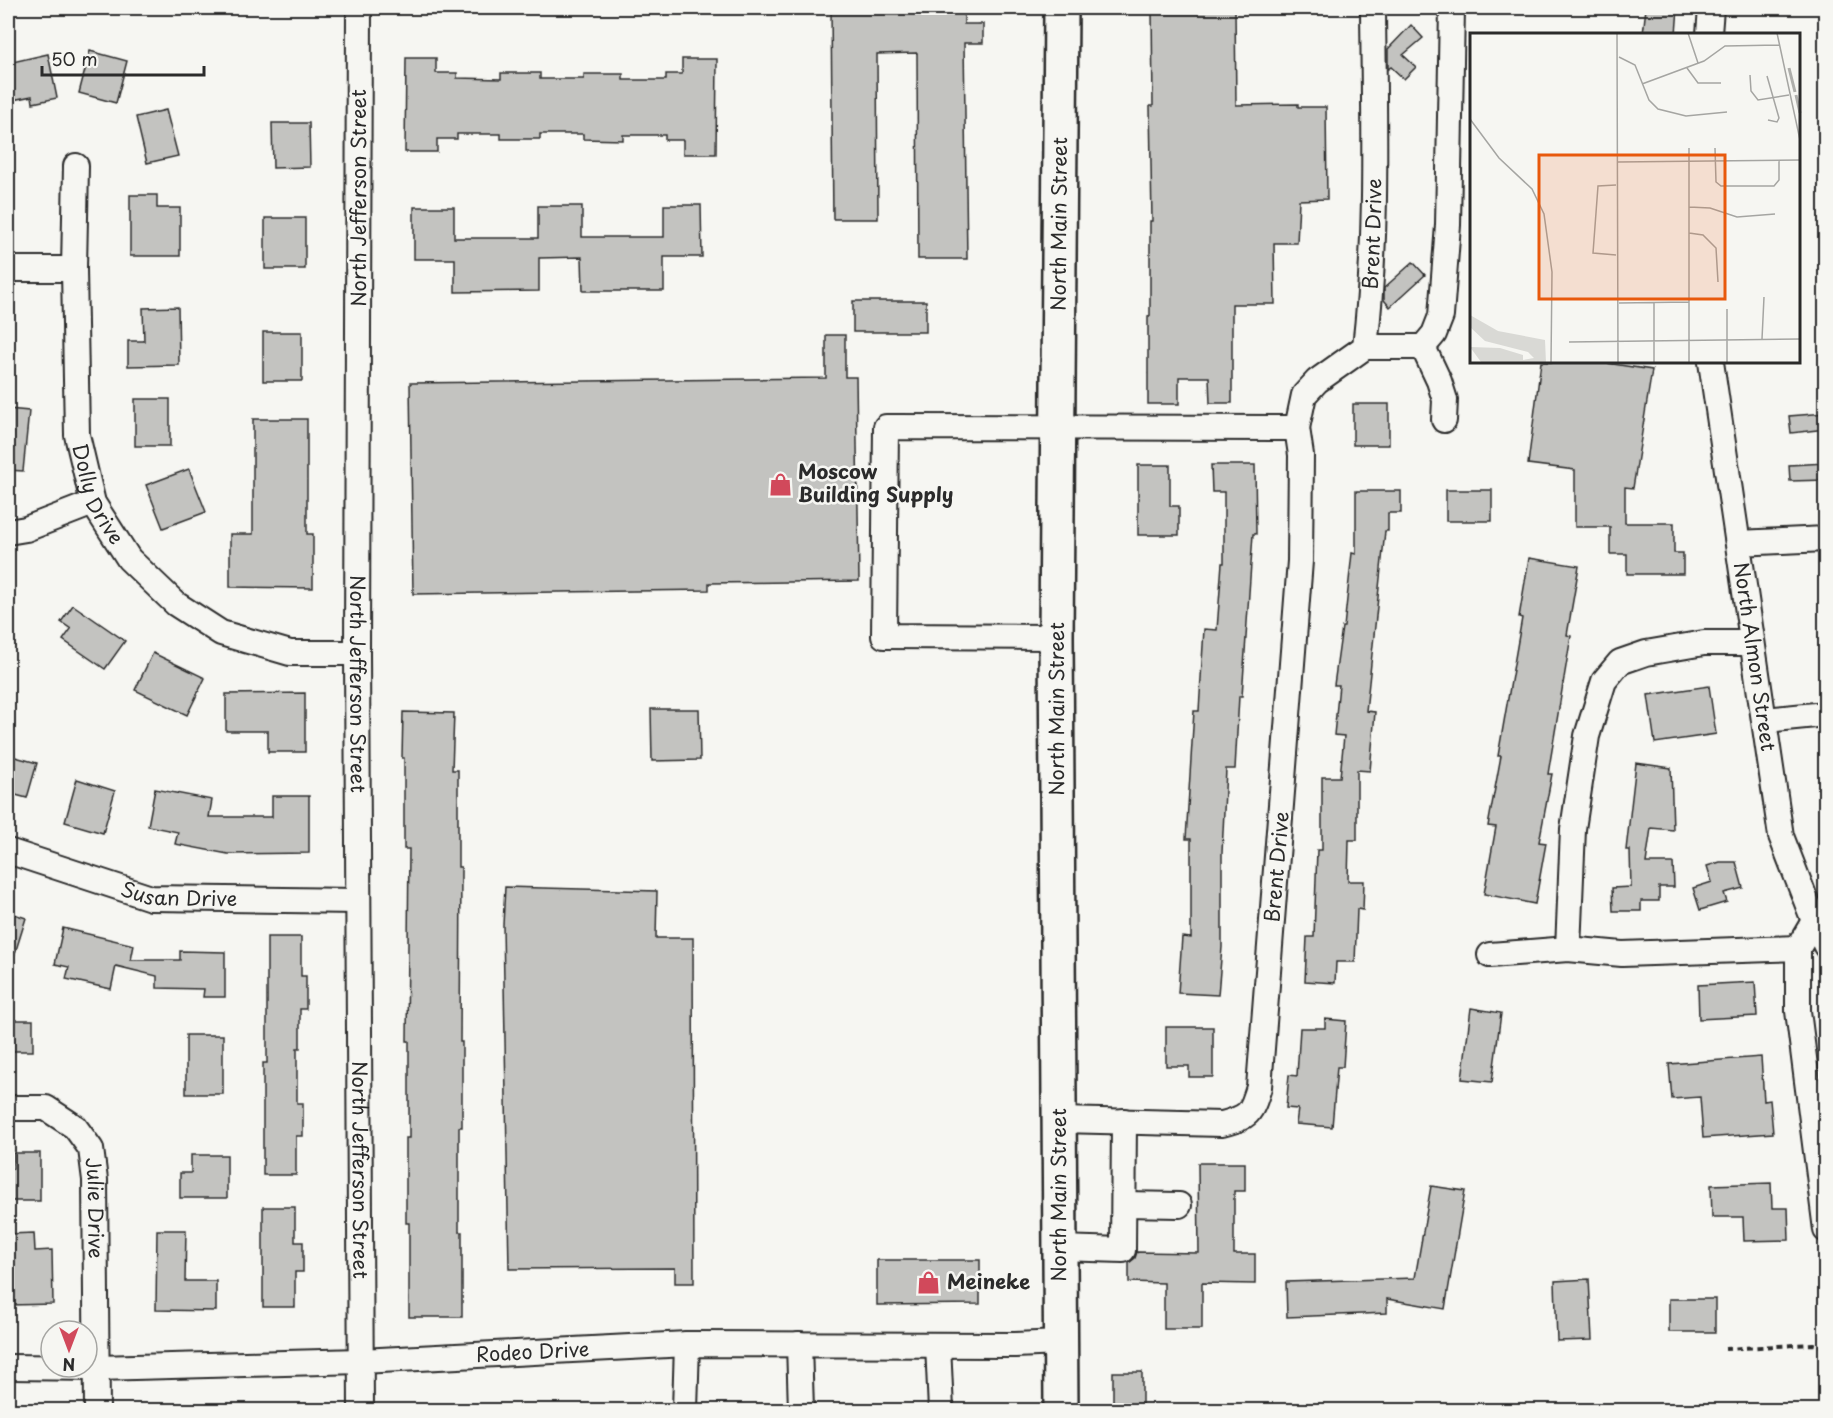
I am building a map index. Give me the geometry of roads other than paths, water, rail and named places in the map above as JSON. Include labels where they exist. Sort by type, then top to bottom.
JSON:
[{"type":"highway","name":"North Main Street","points":[[1061,8],[1056,637],[1061,1410]]},
{"type":"street","name":"North Jefferson Street","points":[[359,8],[357,653],[361,1410]]},
{"type":"street","name":"Brent Drive","points":[[1060,1120],[1222,1124],[1242,1119],[1253,1107],[1259,1087],[1300,561],[1301,455],[1297,428],[1304,395],[1317,381],[1365,347],[1371,294],[1374,179],[1373,8]]},
{"type":"street","points":[[1424,347],[1434,334],[1441,316],[1448,225],[1452,8]]},
{"type":"street","points":[[1708,33],[1711,8]]},
{"type":"street","name":"Dolly Drive","points":[[76,166],[74,269],[77,435],[93,503],[129,559],[176,604],[222,633],[290,653],[357,653]]},
{"type":"street","points":[[8,269],[74,269]]},
{"type":"street","points":[[1365,347],[1424,347]]},
{"type":"street","points":[[1424,347],[1445,400],[1444,420]]},
{"type":"street","name":"North Almon Street","points":[[1711,363],[1781,836],[1826,946]]},
{"type":"street","points":[[1056,637],[884,636],[886,428],[1297,428]]},
{"type":"street","points":[[8,532],[26,529],[93,503]]},
{"type":"street","points":[[1738,543],[1826,539]]},
{"type":"street","points":[[1568,949],[1573,829],[1587,736],[1604,681],[1620,662],[1646,653],[1704,643],[1752,643]]},
{"type":"street","points":[[1765,720],[1826,714]]},
{"type":"street","name":"Susan Drive","points":[[8,851],[151,898],[358,901]]},
{"type":"street","points":[[1814,921],[1798,948],[1798,1011],[1826,1230]]},
{"type":"street","points":[[1490,956],[1568,949],[1622,954],[1798,948]]},
{"type":"street","name":"Julie Drive","points":[[8,1108],[46,1108],[75,1126],[91,1149],[95,1180],[97,1319]]},
{"type":"street","points":[[1059,1248],[1123,1250],[1124,1121]]},
{"type":"street","points":[[1124,1204],[1179,1205]]},
{"type":"street","name":"Rodeo Drive","points":[[99,1368],[361,1361],[687,1344],[1059,1343]]},
{"type":"street","points":[[685,1410],[687,1344]]},
{"type":"street","points":[[799,1344],[801,1410]]},
{"type":"street","points":[[938,1345],[941,1410]]},
{"type":"street","name":"Rodeo Drive","points":[[8,1367],[39,1367]]},
{"type":"street","name":"Julie Drive","points":[[97,1410],[98,1379]]},
{"type":"place","name":"Moscow Building Supply","points":[[780,484]]},
{"type":"place","name":"Meineke","points":[[929,1282]]}]
